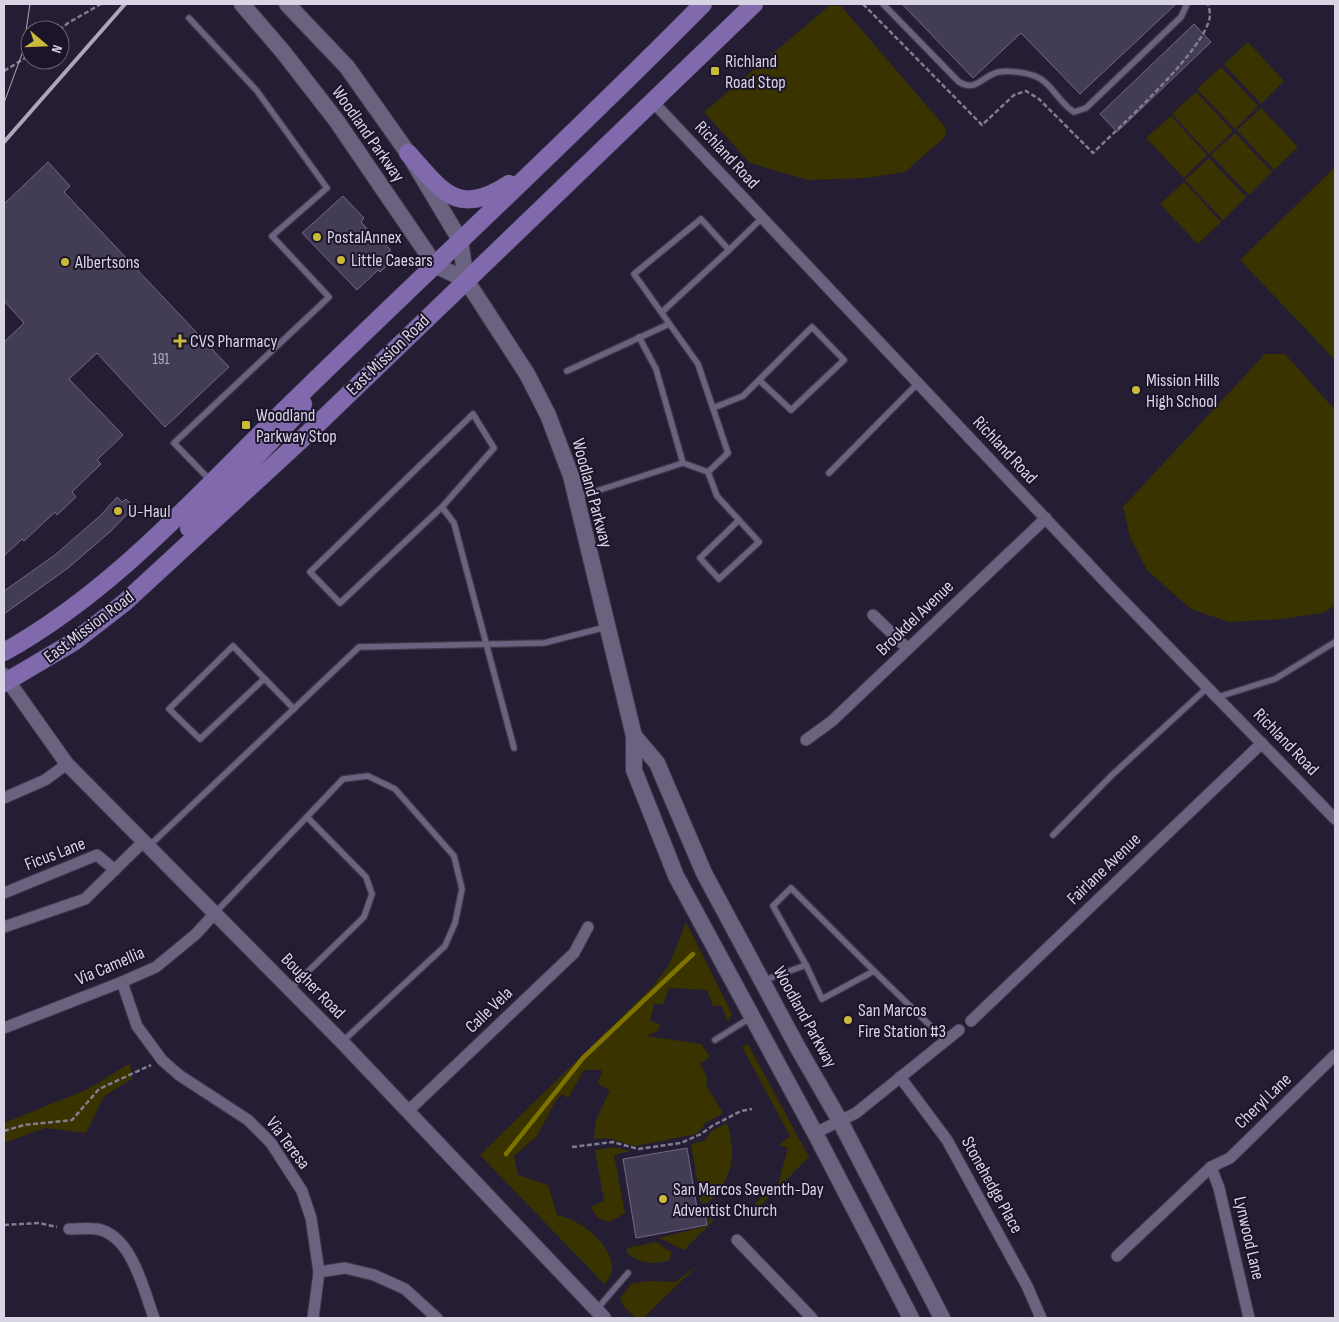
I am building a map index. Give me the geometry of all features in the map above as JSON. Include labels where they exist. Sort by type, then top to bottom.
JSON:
[{"type":"main road","name":"Woodland Parkway","points":[[242,4],[284,53],[336,120],[435,265],[466,280]]},
{"type":"main road","name":"Woodland Parkway","points":[[287,4],[347,67],[408,153],[460,240],[466,280],[527,374],[548,415],[571,476],[634,736],[634,770],[676,876],[815,1133],[911,1318]]},
{"type":"main road","name":"East Mission Road","points":[[4,652],[57,619],[104,585],[703,4]]},
{"type":"main road","name":"East Mission Road","points":[[5,679],[75,641],[124,603],[302,439],[754,4]]},
{"type":"main road","points":[[408,153],[443,192],[467,200],[481,199],[495,193],[539,165]]},
{"type":"main road","points":[[166,564],[186,531],[302,408],[302,402],[298,396]]},
{"type":"main road","name":"Woodland Parkway","points":[[634,736],[657,763],[704,873],[840,1121],[942,1318]]},
{"type":"street","name":"Richland Road","points":[[653,102],[1046,518],[1335,819]]},
{"type":"street","name":"Brookdel Avenue","points":[[806,740],[832,721],[1046,518]]},
{"type":"street","points":[[873,615],[908,649]]},
{"type":"street","name":"Bougher Road","points":[[5,679],[67,764],[342,1042],[600,1314]]},
{"type":"street","name":"Fairlane Avenue","points":[[971,1021],[1262,742]]},
{"type":"street","points":[[4,798],[45,780],[67,764]]},
{"type":"street","points":[[4,927],[85,899],[147,843]]},
{"type":"street","name":"Ficus Lane","points":[[4,893],[97,855],[115,870]]},
{"type":"street","name":"Via Camellia","points":[[4,1028],[156,967],[196,934],[214,913]]},
{"type":"street","name":"Calle Vela","points":[[407,1112],[574,953],[588,928]]},
{"type":"street","name":"Via Teresa","points":[[122,982],[137,1026],[162,1060],[179,1075],[248,1120],[271,1143],[302,1191],[311,1218],[319,1272],[313,1318]]},
{"type":"street","points":[[815,1133],[856,1113],[959,1030]]},
{"type":"street","name":"Cheryl Lane","points":[[1117,1256],[1211,1167],[1230,1158],[1335,1055]]},
{"type":"street","name":"Stonehedge Place","points":[[900,1077],[947,1140],[1027,1286],[1041,1318]]},
{"type":"street","name":"Lynwood Lane","points":[[1211,1167],[1219,1188],[1249,1318]]},
{"type":"street","points":[[69,1229],[98,1230],[113,1238],[131,1255],[154,1318]]},
{"type":"street","points":[[737,1240],[812,1318]]},
{"type":"street","points":[[319,1272],[345,1268],[374,1275],[406,1289],[437,1318]]},
{"type":"lane","points":[[884,4],[959,82],[966,86],[979,84],[993,74],[1005,72],[1035,76],[1074,112],[1086,108],[1181,17],[1187,4]]},
{"type":"lane","points":[[189,18],[257,91],[327,188],[272,236],[329,297],[174,444],[212,482]]},
{"type":"lane","points":[[662,312],[762,218]]},
{"type":"lane","points":[[708,472],[728,453],[698,364],[634,274],[701,219],[729,250]]},
{"type":"lane","points":[[567,371],[669,324]]},
{"type":"lane","points":[[713,408],[743,396],[812,327],[844,360],[791,410],[760,380]]},
{"type":"lane","points":[[639,337],[656,369],[683,463]]},
{"type":"lane","points":[[829,472],[918,383]]},
{"type":"lane","points":[[473,414],[494,448],[442,507],[340,603],[310,572],[473,414]]},
{"type":"lane","points":[[576,498],[683,463],[708,472],[717,496],[739,520],[759,542],[719,579],[700,558],[739,520]]},
{"type":"lane","points":[[442,507],[454,523],[514,748]]},
{"type":"lane","points":[[147,843],[294,709],[358,647],[544,643],[606,626]]},
{"type":"lane","points":[[1218,697],[1275,679],[1335,642]]},
{"type":"lane","points":[[264,678],[200,740],[169,709],[233,646],[264,678],[294,709]]},
{"type":"lane","points":[[1053,835],[1112,776],[1208,687]]},
{"type":"lane","points":[[214,913],[343,779],[368,776],[395,789],[454,856],[462,889],[455,923],[445,946],[342,1042]]},
{"type":"lane","points":[[290,989],[364,917],[372,894],[366,877],[307,817]]},
{"type":"lane","points":[[874,971],[822,999],[774,906],[791,888],[946,1041]]},
{"type":"lane","points":[[763,981],[806,965]]},
{"type":"lane","points":[[715,1040],[752,1017]]},
{"type":"lane","points":[[600,1314],[628,1273]]},
{"type":"path","points":[[70,21],[101,4]]},
{"type":"path","points":[[4,71],[20,61]]},
{"type":"path","points":[[4,1131],[24,1125],[72,1120],[99,1088],[162,1060]]},
{"type":"path","points":[[572,1147],[613,1142],[638,1149],[681,1143],[741,1111],[752,1109]]},
{"type":"path","points":[[4,1225],[38,1223],[69,1229]]},
{"type":"shaded area","points":[[829,6],[841,6],[945,127],[946,136],[905,172],[866,178],[808,180],[750,163],[704,112]]},
{"type":"shaded area","points":[[1248,42],[1284,81],[1261,104],[1224,64]]},
{"type":"shaded area","points":[[1221,67],[1258,106],[1235,129],[1197,89]]},
{"type":"shaded area","points":[[1196,92],[1233,131],[1209,154],[1172,114]]},
{"type":"shaded area","points":[[1261,108],[1298,147],[1274,170],[1237,130]]},
{"type":"shaded area","points":[[1171,116],[1207,155],[1184,178],[1146,138]]},
{"type":"shaded area","points":[[1235,133],[1272,172],[1249,195],[1211,155]]},
{"type":"shaded area","points":[[1209,158],[1246,197],[1223,220],[1185,180]]},
{"type":"shaded area","points":[[1335,167],[1335,360],[1240,260]]},
{"type":"shaded area","points":[[1184,182],[1221,222],[1198,244],[1160,204]]},
{"type":"shaded area","points":[[1265,354],[1285,354],[1335,410],[1335,605],[1323,613],[1281,619],[1229,622],[1191,609],[1147,570],[1130,537],[1123,507]]},
{"type":"shaded area","points":[[686,922],[732,1014],[728,1022],[722,1006],[713,1006],[707,990],[669,988],[663,1004],[654,1004],[650,1021],[660,1024],[658,1031],[646,1036],[701,1044],[710,1057],[700,1064],[707,1077],[706,1085],[723,1113],[706,1123],[697,1134],[635,1146],[607,1138],[594,1139],[596,1120],[610,1090],[598,1084],[602,1070],[584,1070],[568,1098],[562,1094],[555,1102],[537,1136],[514,1156],[518,1175],[548,1185],[557,1215],[585,1227],[601,1242],[611,1260],[612,1270],[605,1285],[480,1155],[654,985],[670,963]]},
{"type":"shaded area","points":[[748,1044],[809,1157],[747,1219],[745,1217],[768,1189],[777,1188],[788,1148],[779,1145],[790,1136],[742,1047]]},
{"type":"shaded area","points":[[130,1063],[132,1079],[104,1096],[86,1133],[45,1128],[4,1143],[4,1123],[88,1089]]},
{"type":"shaded area","points":[[727,1123],[732,1146],[731,1166],[728,1176],[708,1203],[701,1203],[691,1144],[704,1141],[713,1130]]},
{"type":"shaded area","points":[[615,1147],[631,1151],[614,1155],[625,1213],[610,1222],[598,1218],[590,1207],[604,1201],[595,1150]]},
{"type":"shaded area","points":[[710,1217],[714,1220],[684,1250],[659,1238],[707,1226]]},
{"type":"shaded area","points":[[656,1242],[671,1252],[670,1260],[658,1263],[647,1262],[632,1257],[627,1253],[627,1248]]},
{"type":"shaded area","points":[[698,1265],[643,1318],[636,1318],[624,1307],[620,1298],[631,1284],[647,1281],[675,1282]]},
{"type":"building","points":[[902,4],[1176,4],[1080,94],[1021,33],[973,78]]},
{"type":"building","points":[[1194,24],[1211,42],[1117,132],[1100,114]]},
{"type":"building","points":[[48,162],[70,186],[64,192],[229,367],[165,427],[97,353],[69,379],[123,435],[97,460],[101,464],[72,492],[76,497],[57,515],[55,512],[24,541],[22,539],[4,556],[4,342],[24,323],[4,301],[4,204]]},
{"type":"building","points":[[343,196],[364,218],[361,222],[378,241],[380,239],[390,249],[390,263],[380,272],[378,270],[357,290],[302,233]]},
{"type":"building","points":[[117,497],[122,502],[126,499],[134,507],[111,531],[68,568],[4,614],[4,591],[55,555],[101,515]]},
{"type":"building","name":"San Marcos Seventh-Day Adventist Church","points":[[687,1148],[697,1208],[704,1206],[707,1225],[636,1238],[623,1159]]},
{"type":"waterway","points":[[506,1154],[583,1058],[693,954]]},
{"type":"tram line","points":[[4,103],[23,51],[30,4]]},
{"type":"railway","points":[[4,142],[125,4]]},
{"type":"place","name":"Richland Road Stop","points":[[715,71]]},
{"type":"place","name":"PostalAnnex","points":[[317,237]]},
{"type":"place","name":"Little Caesars","points":[[341,260]]},
{"type":"place","name":"Albertsons","points":[[65,262]]},
{"type":"place","name":"CVS Pharmacy","points":[[180,341]]},
{"type":"place","name":"Mission Hills High School","points":[[1136,390]]},
{"type":"place","name":"Woodland Parkway Stop","points":[[246,425]]},
{"type":"place","name":"U-Haul","points":[[118,511]]},
{"type":"place","name":"San Marcos Fire Station #3","points":[[848,1020]]},
{"type":"place","name":"San Marcos Seventh-Day Adventist Church","points":[[663,1199]]}]
